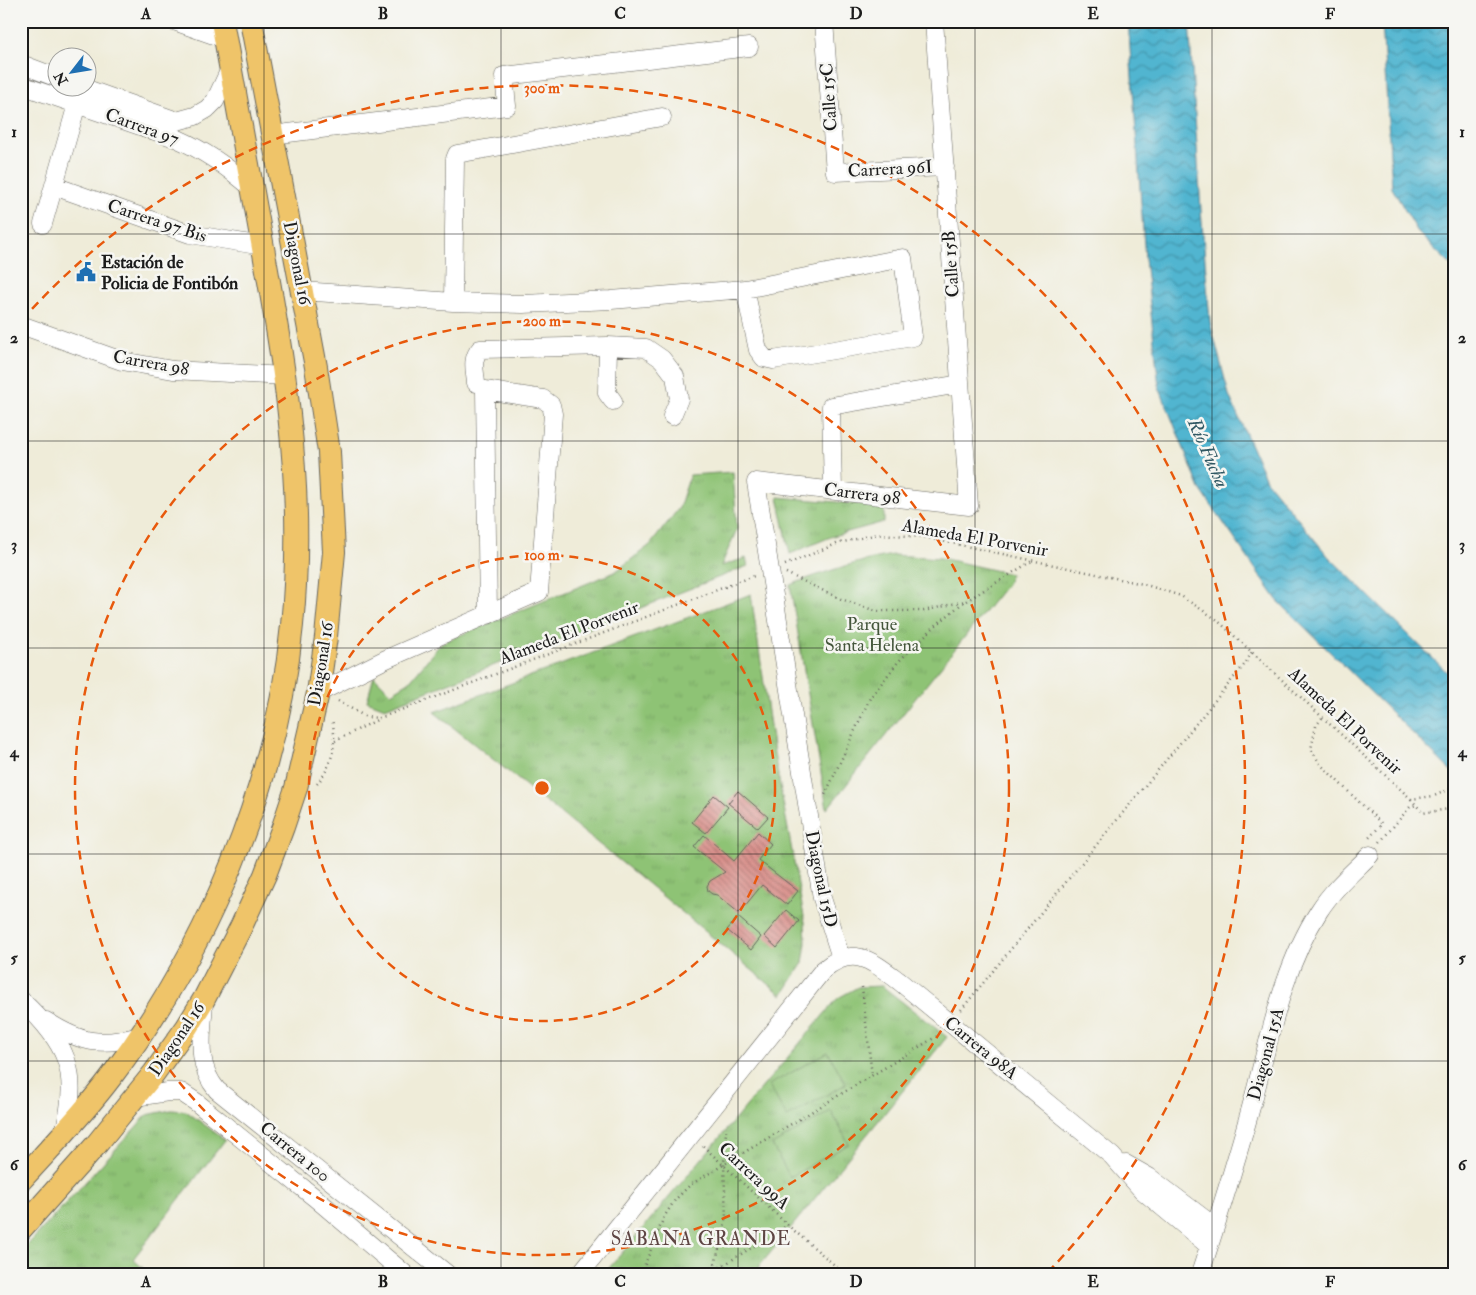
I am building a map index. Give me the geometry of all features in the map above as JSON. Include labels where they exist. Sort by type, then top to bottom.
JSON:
[{"type":"main road","name":"Diagonal 16","points":[[21,1229],[59,1188],[135,1097],[176,1043],[204,999],[265,875],[327,697],[326,636],[334,552],[329,452],[302,291],[251,21]]},
{"type":"main road","name":"Diagonal 16","points":[[21,1180],[112,1076],[170,991],[184,966],[228,872],[254,805],[272,741],[285,678],[295,587],[295,497],[285,376],[224,30]]},
{"type":"street","points":[[174,21],[224,30]]},
{"type":"street","name":"Calle 15C","points":[[824,21],[835,172]]},
{"type":"street","name":"Calle 15B","points":[[934,21],[969,506]]},
{"type":"street","points":[[272,135],[507,106],[504,76],[749,47]]},
{"type":"street","points":[[21,64],[48,74]]},
{"type":"street","name":"Carrera 97","points":[[98,93],[177,121],[195,116],[207,109],[214,101],[230,69]]},
{"type":"street","name":"Carrera 97","points":[[21,84],[194,146],[230,169],[252,188]]},
{"type":"street","points":[[43,224],[77,104]]},
{"type":"street","points":[[453,302],[455,158],[457,154],[662,117]]},
{"type":"street","name":"Carrera 96I","points":[[835,172],[945,167]]},
{"type":"street","name":"Carrera 97 Bis","points":[[54,186],[190,234],[263,246]]},
{"type":"street","points":[[302,291],[453,302],[522,304],[611,300],[745,289],[903,258],[913,337],[773,360],[764,358],[758,350],[745,289]]},
{"type":"street","name":"Carrera 98","points":[[21,327],[122,361],[173,370],[285,376]]},
{"type":"street","points":[[476,383],[474,361],[475,355],[480,349],[608,346],[646,348],[662,358],[675,376],[679,399],[672,416]]},
{"type":"street","points":[[608,346],[607,393],[613,401]]},
{"type":"street","points":[[834,490],[831,406],[960,384]]},
{"type":"street","points":[[327,697],[384,660],[488,615],[539,592],[553,414],[551,405],[544,399],[484,390],[488,615]]},
{"type":"street","name":"Carrera 98","points":[[756,482],[969,506]]},
{"type":"street","name":"Diagonal 15D","points":[[756,482],[822,898],[841,958]]},
{"type":"street","name":"Diagonal 15A","points":[[1200,1274],[1233,1175],[1281,998],[1293,964],[1318,912],[1334,890],[1370,855]]},
{"type":"street","name":"Carrera 98A","points":[[841,958],[855,957],[866,959],[877,965],[1112,1156],[1142,1190],[1209,1246]]},
{"type":"street","points":[[580,1274],[823,970],[841,958]]},
{"type":"street","name":"Carrera 100","points":[[204,999],[201,1056],[208,1080],[217,1090],[447,1274]]},
{"type":"street","points":[[21,1000],[39,1016],[65,1033],[82,1039],[100,1043],[118,1042],[140,1036]]},
{"type":"street","points":[[39,1016],[60,1046],[68,1066],[72,1087],[71,1108],[64,1132]]},
{"type":"street","name":"Carrera 100","points":[[135,1097],[181,1092],[196,1102],[405,1274]]},
{"type":"street","name":"Carrera 98A","points":[[1112,1156],[1149,1177],[1215,1227]]},
{"type":"street","points":[[314,1198],[329,1179]]},
{"type":"path","name":"Alameda El Porvenir","points":[[335,742],[380,718],[770,571],[839,543],[878,534],[923,537],[1143,584],[1181,596],[1216,620],[1252,652],[1416,805]]},
{"type":"path","points":[[810,823],[870,698],[898,662],[934,627],[965,601],[1033,560]]},
{"type":"path","points":[[770,571],[788,574],[841,599],[876,610],[924,610],[965,601]]},
{"type":"path","points":[[641,1274],[664,1216],[675,1200],[690,1185],[942,1033],[1245,664],[1252,652]]},
{"type":"path","points":[[327,697],[366,717],[380,718]]},
{"type":"path","points":[[1411,799],[1434,796],[1455,787]]},
{"type":"path","points":[[1370,855],[1410,807],[1416,805],[1423,813],[1455,808]]},
{"type":"path","points":[[862,987],[872,1076]]},
{"type":"path","points":[[714,1272],[726,1219],[724,1165],[726,1130]]},
{"type":"path","name":"Carrera 99A","points":[[691,1135],[788,1225],[845,1274]]},
{"type":"path","points":[[676,1274],[714,1272],[788,1225]]},
{"type":"green space","points":[[733,472],[737,529],[721,566],[746,558],[748,566],[385,708],[367,701],[374,676],[391,693],[409,682],[441,643],[615,572],[650,545],[679,508],[690,475]]},
{"type":"green space","points":[[778,497],[884,506],[884,522],[833,536],[790,554]]},
{"type":"green space","name":"Parque Santa Helena","points":[[893,555],[941,558],[1011,574],[1007,584],[827,809],[790,585],[841,567]]},
{"type":"green space","points":[[751,594],[774,753],[805,922],[806,943],[803,963],[782,995],[636,874],[434,712]]},
{"type":"green space","points":[[882,986],[947,1037],[753,1274],[604,1274],[838,998],[858,987]]},
{"type":"green space","points":[[828,1052],[846,1084],[787,1117],[769,1085]]},
{"type":"green space","points":[[171,1110],[186,1111],[225,1140],[133,1259],[149,1274],[21,1274],[21,1252],[147,1115]]},
{"type":"green space","points":[[831,1111],[849,1144],[790,1177],[772,1145]]},
{"type":"water","name":"Río Fucha","points":[[1128,21],[1189,21],[1210,322],[1229,395],[1266,480],[1328,556],[1455,680],[1455,775],[1277,600],[1200,489],[1159,387],[1145,259]]},
{"type":"water","points":[[1382,21],[1455,21],[1455,269],[1419,234],[1392,188]]},
{"type":"building","points":[[738,791],[768,817],[758,828],[728,803]]},
{"type":"building","points":[[714,795],[728,807],[706,833],[692,822]]},
{"type":"building","points":[[758,832],[771,844],[758,860],[798,891],[787,905],[762,885],[739,913],[717,895],[708,891],[707,886],[710,881],[725,872],[694,847],[704,835],[734,861]]},
{"type":"building","points":[[786,910],[799,921],[777,948],[764,936]]},
{"type":"building","points":[[738,917],[761,937],[751,950],[727,930]]},
{"type":"place","name":"Estación de Policia de Fontibón","points":[[86,272]]},
{"type":"district","name":"SABANA GRANDE","points":[[701,1239]]}]
